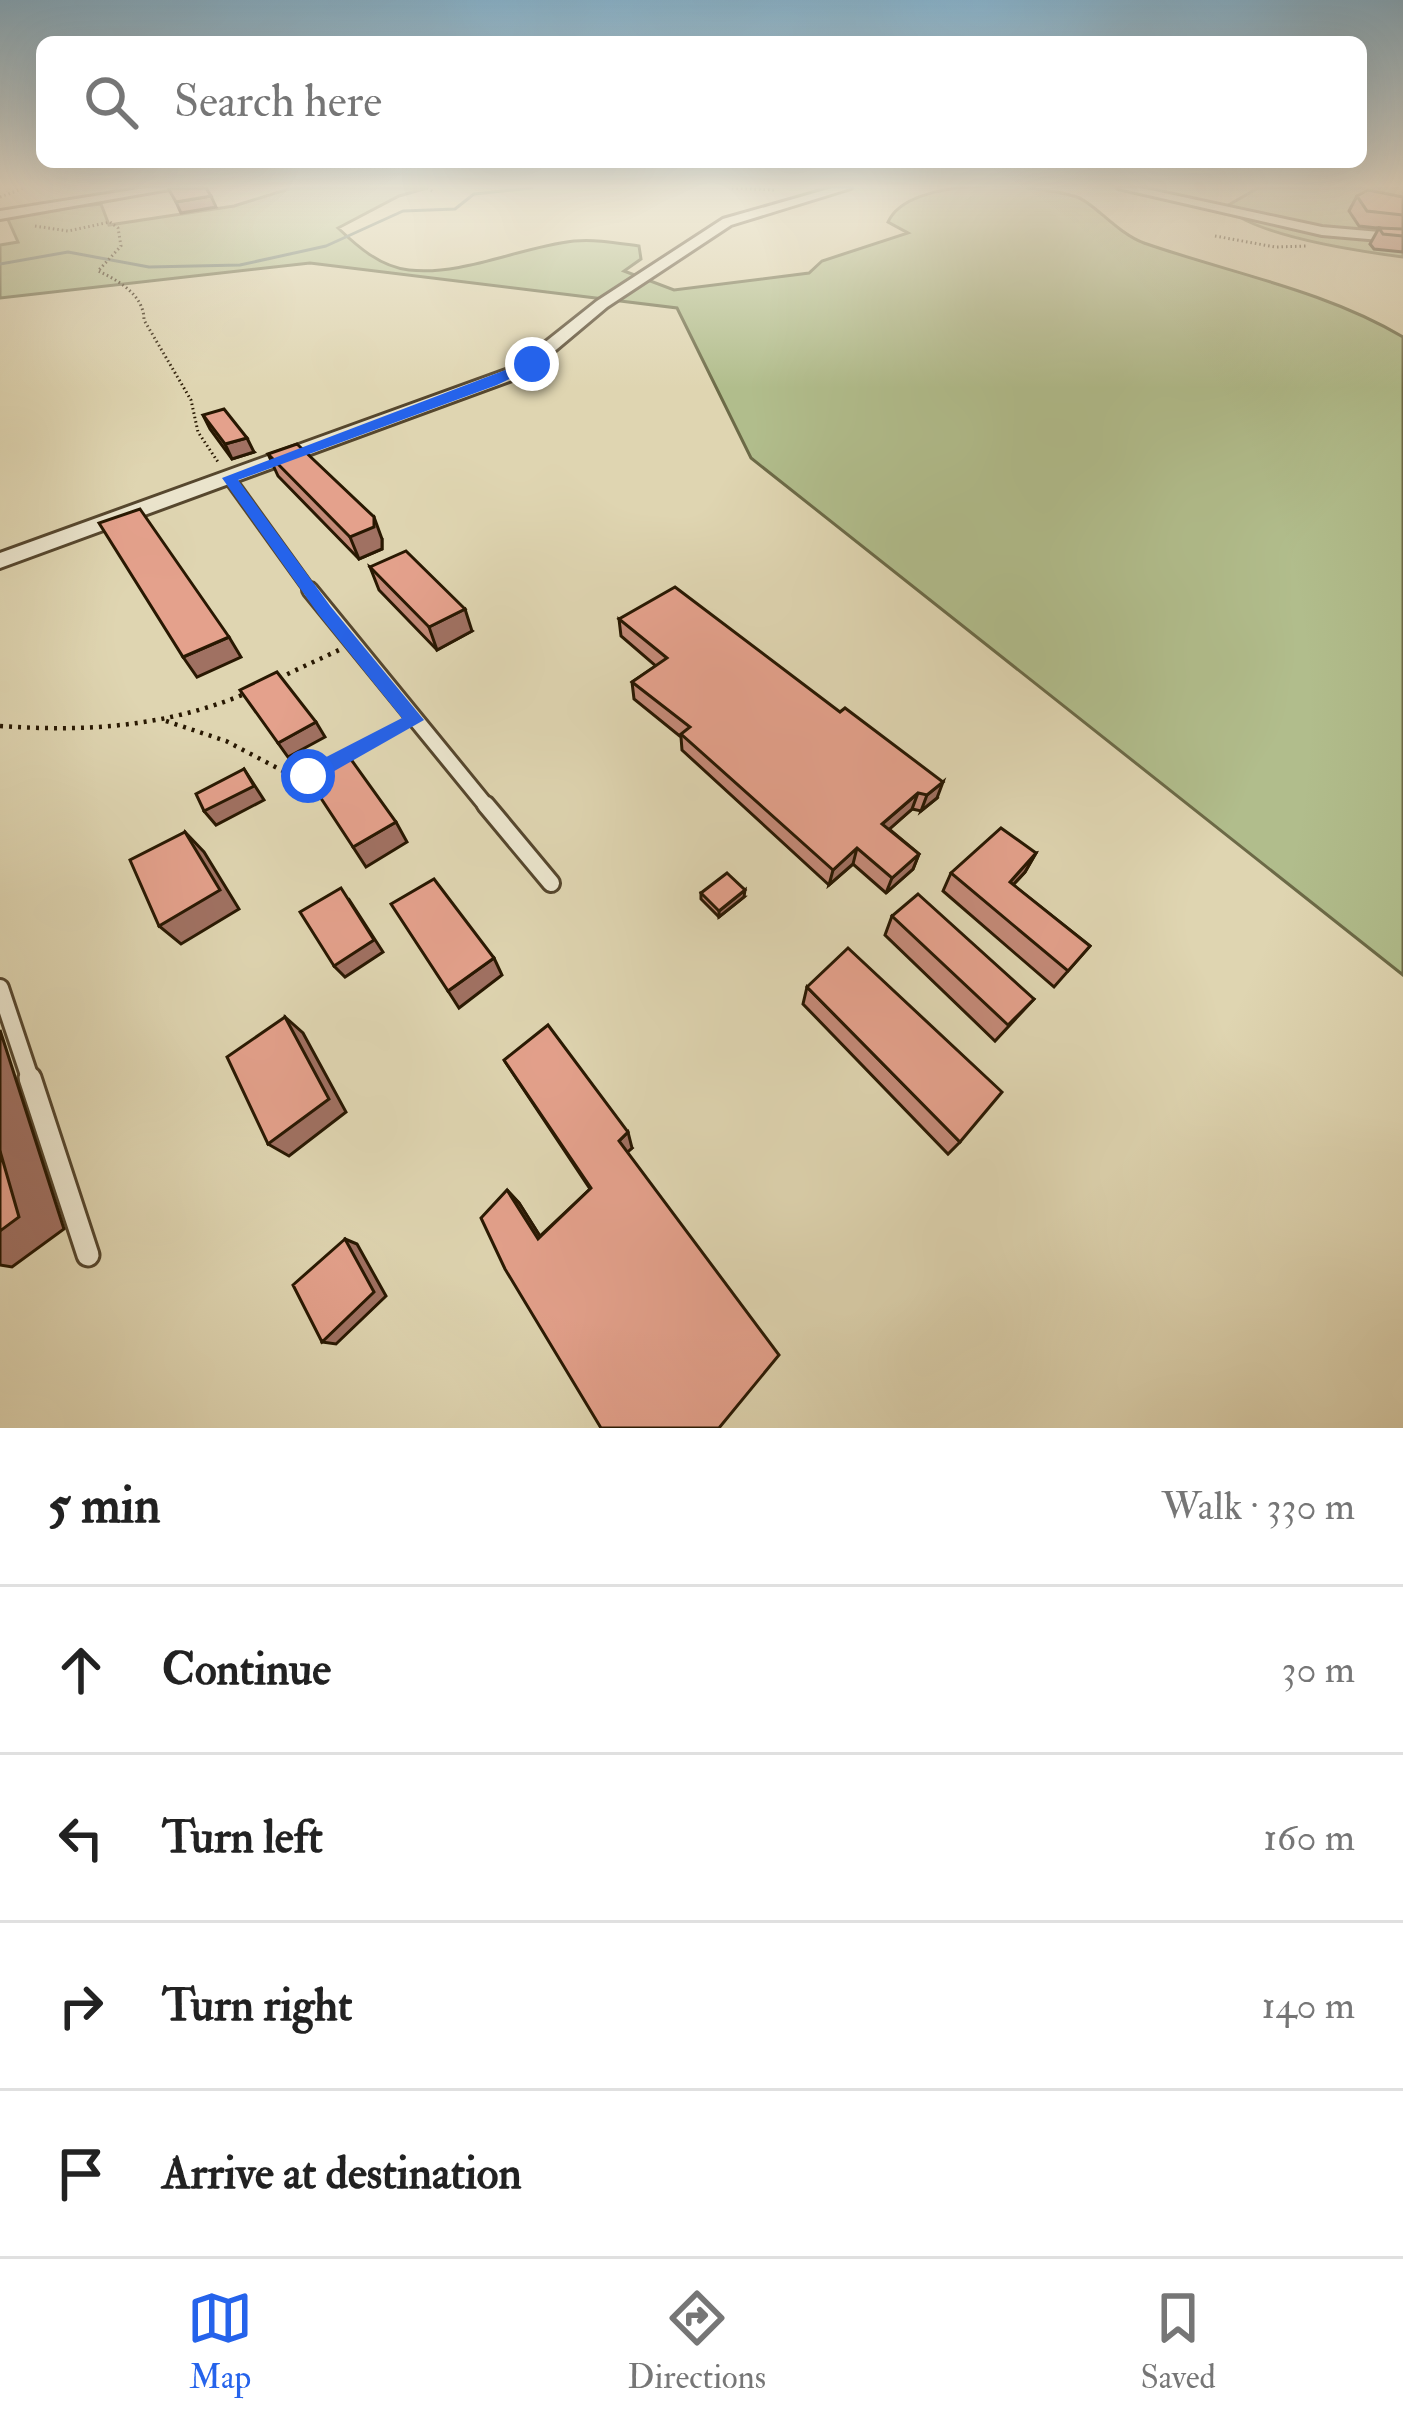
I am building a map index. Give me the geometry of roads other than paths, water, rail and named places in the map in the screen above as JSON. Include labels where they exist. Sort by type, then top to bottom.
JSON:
[{"type":"street","points":[[0,560],[520,371],[602,304],[677,255]]},
{"type":"lane","points":[[229,478],[352,644],[551,883]]},
{"type":"lane","points":[[0,988],[88,1255]]},
{"type":"waterway","points":[[0,264],[53,255]]},
{"type":"waterway","points":[[82,255],[149,267],[240,265],[287,255]]}]
